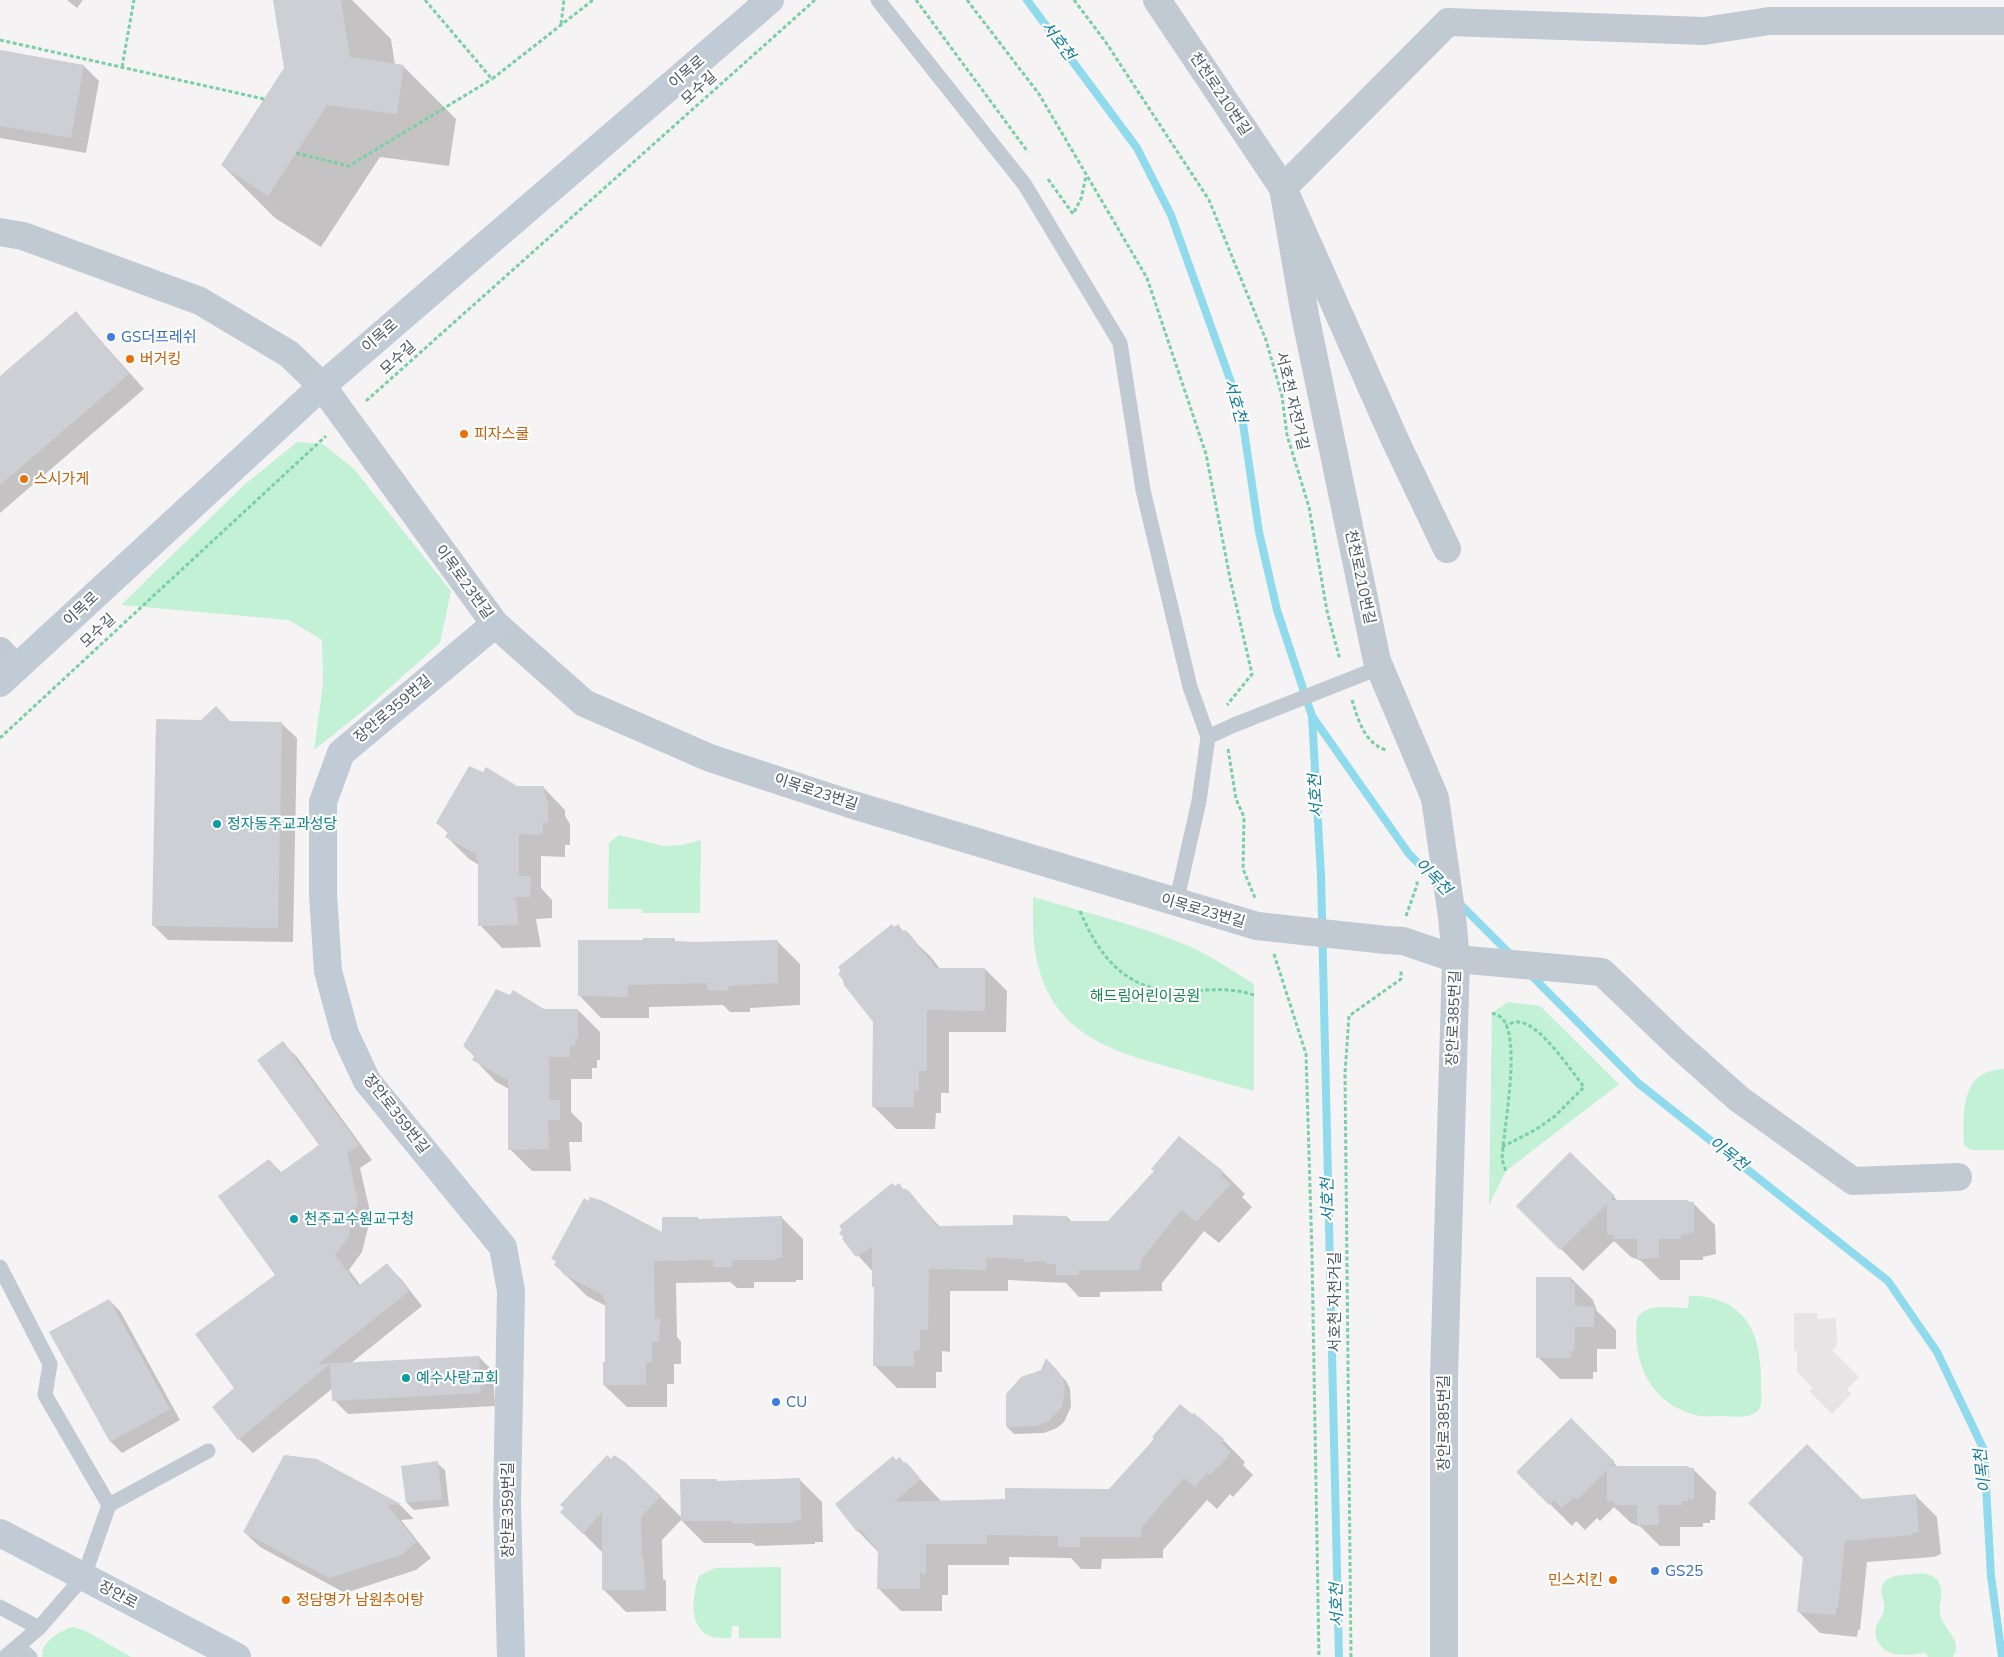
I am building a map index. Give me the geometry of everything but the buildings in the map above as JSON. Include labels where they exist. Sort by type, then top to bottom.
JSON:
[{"type":"street","name":"이목로","points":[[5,668],[322,386],[770,0]]},
{"type":"street","name":"천천로210번길","points":[[1157,0],[1283,188],[1395,440],[1447,549]]},
{"type":"street","points":[[1283,188],[1448,22],[1704,31],[1769,21],[2004,21]]},
{"type":"street","name":"천천로210번길","points":[[1283,188],[1305,316],[1376,669],[1415,750],[1435,798],[1456,958]]},
{"type":"street","name":"이목로23번길","points":[[0,232],[22,236],[200,301],[289,354],[322,386],[495,624],[584,703],[710,758],[850,804],[1176,903],[1257,926],[1394,941],[1456,958]]},
{"type":"street","name":"장안로359번길","points":[[495,624],[341,753],[324,802],[323,895],[328,971],[345,1034],[367,1081],[503,1247],[511,1291],[507,1502],[511,1657]]},
{"type":"street","name":"장안로385번길","points":[[1444,1657],[1444,1378],[1456,958],[1602,972],[1678,1045],[1739,1099],[1853,1181],[1958,1177]]},
{"type":"street","name":"장안로","points":[[0,1533],[237,1657]]},
{"type":"lane","points":[[878,0],[1025,185],[1120,343],[1143,490],[1190,687],[1208,737],[1199,802],[1176,903]]},
{"type":"lane","points":[[1208,737],[1376,669]]},
{"type":"lane","points":[[0,1267],[50,1364],[45,1394],[109,1505]]},
{"type":"lane","points":[[5,1657],[39,1628],[84,1576],[109,1505],[208,1450]]},
{"type":"lane","points":[[0,1607],[39,1628]]},
{"type":"lane","points":[[17,1647],[30,1657]]},
{"type":"path","points":[[122,67],[134,0]]},
{"type":"path","points":[[425,0],[492,79]]},
{"type":"path","points":[[561,25],[564,0]]},
{"type":"path","points":[[296,153],[349,166],[492,79],[593,0]]},
{"type":"path","name":"모수길","points":[[365,402],[815,0]]},
{"type":"path","points":[[916,0],[1032,158]]},
{"type":"path","points":[[967,0],[1039,94],[1086,175],[1081,199],[1073,214],[1044,174]]},
{"type":"path","name":"서호천 자전거길","points":[[1074,0],[1105,41],[1209,200],[1262,332],[1282,396],[1286,435],[1309,507],[1326,611],[1342,664]]},
{"type":"path","points":[[0,40],[264,99]]},
{"type":"path","name":"모수길","points":[[0,738],[328,434]]},
{"type":"path","points":[[1349,691],[1362,731],[1380,748],[1395,753],[1415,750]]},
{"type":"path","name":"서호천 자전거길","points":[[1350,1657],[1345,1073],[1349,1016],[1401,979],[1394,941],[1417,885]]},
{"type":"path","points":[[1080,911],[1096,944],[1125,977],[1145,986],[1164,990],[1180,991],[1224,988],[1254,994]]},
{"type":"path","points":[[1492,1012],[1502,1018],[1510,1043],[1511,1082],[1502,1147],[1502,1160],[1506,1171]]},
{"type":"path","points":[[1502,1147],[1535,1130],[1555,1116],[1584,1087],[1540,1034],[1530,1025],[1517,1021],[1506,1026]]},
{"type":"shaded area","points":[[1794,1313],[1817,1313],[1817,1319],[1836,1318],[1837,1346],[1832,1350],[1859,1377],[1847,1389],[1851,1394],[1832,1414],[1809,1391],[1813,1388],[1797,1372],[1797,1351],[1794,1351]]},
{"type":"green space","points":[[297,442],[323,444],[354,469],[451,591],[440,643],[369,706],[314,750],[323,684],[322,640],[289,620],[121,605],[244,485]]},
{"type":"green space","points":[[619,835],[664,846],[682,845],[701,840],[700,913],[642,913],[642,909],[608,909],[609,843]]},
{"type":"green space","name":"해드림어린이공원","points":[[1033,897],[1172,939],[1207,955],[1254,984],[1254,1091],[1128,1054],[1088,1036],[1071,1023],[1057,1007],[1045,987],[1037,962],[1033,922]]},
{"type":"green space","points":[[1508,1002],[1540,1006],[1619,1084],[1506,1171],[1489,1205],[1492,1013]]},
{"type":"green space","points":[[2004,1069],[2004,1150],[1971,1150],[1964,1145],[1964,1120],[1967,1096],[1972,1085],[1979,1077],[1990,1071]]},
{"type":"green space","points":[[1689,1296],[1708,1297],[1726,1303],[1746,1320],[1757,1344],[1761,1371],[1761,1404],[1755,1413],[1743,1417],[1699,1416],[1682,1411],[1668,1403],[1648,1380],[1638,1351],[1636,1335],[1637,1318],[1641,1313],[1653,1308],[1688,1308]]},
{"type":"green space","points":[[781,1567],[781,1638],[739,1638],[739,1626],[732,1626],[731,1638],[713,1637],[701,1630],[697,1624],[694,1608],[695,1591],[699,1576],[715,1568]]},
{"type":"green space","points":[[1923,1573],[1934,1577],[1941,1587],[1940,1614],[1955,1640],[1956,1651],[1953,1657],[1928,1657],[1926,1653],[1906,1655],[1891,1653],[1880,1645],[1876,1637],[1875,1632],[1885,1606],[1881,1590],[1885,1581],[1894,1576]]},
{"type":"green space","points":[[73,1627],[86,1631],[131,1657],[42,1657],[45,1645],[52,1638],[60,1632]]},
{"type":"waterway","name":"서호천","points":[[1027,0],[1137,148],[1171,215],[1241,410],[1259,532],[1277,610],[1312,716],[1321,875],[1339,1657]]},
{"type":"waterway","name":"이목천","points":[[1312,716],[1409,854],[1438,883]]},
{"type":"waterway","name":"이목천","points":[[1459,903],[1511,955]]},
{"type":"waterway","name":"이목천","points":[[1528,972],[1638,1083],[1888,1281],[1937,1352],[1984,1450],[1991,1576],[2002,1657]]},
{"type":"place","name":"GS더프레쉬","points":[[111,337]]},
{"type":"place","name":"버거킹","points":[[130,359]]},
{"type":"place","name":"피자스쿨","points":[[464,434]]},
{"type":"place","name":"스시가게","points":[[24,479]]},
{"type":"place","name":"정자동주교과성당","points":[[217,824]]},
{"type":"place","name":"천주교수원교구청","points":[[294,1219]]},
{"type":"place","name":"예수사랑교회","points":[[406,1378]]},
{"type":"place","name":"CU","points":[[776,1402]]},
{"type":"place","name":"GS25","points":[[1655,1571]]},
{"type":"place","name":"민스치킨","points":[[1613,1580]]},
{"type":"place","name":"정담명가 남원추어탕","points":[[286,1600]]}]
